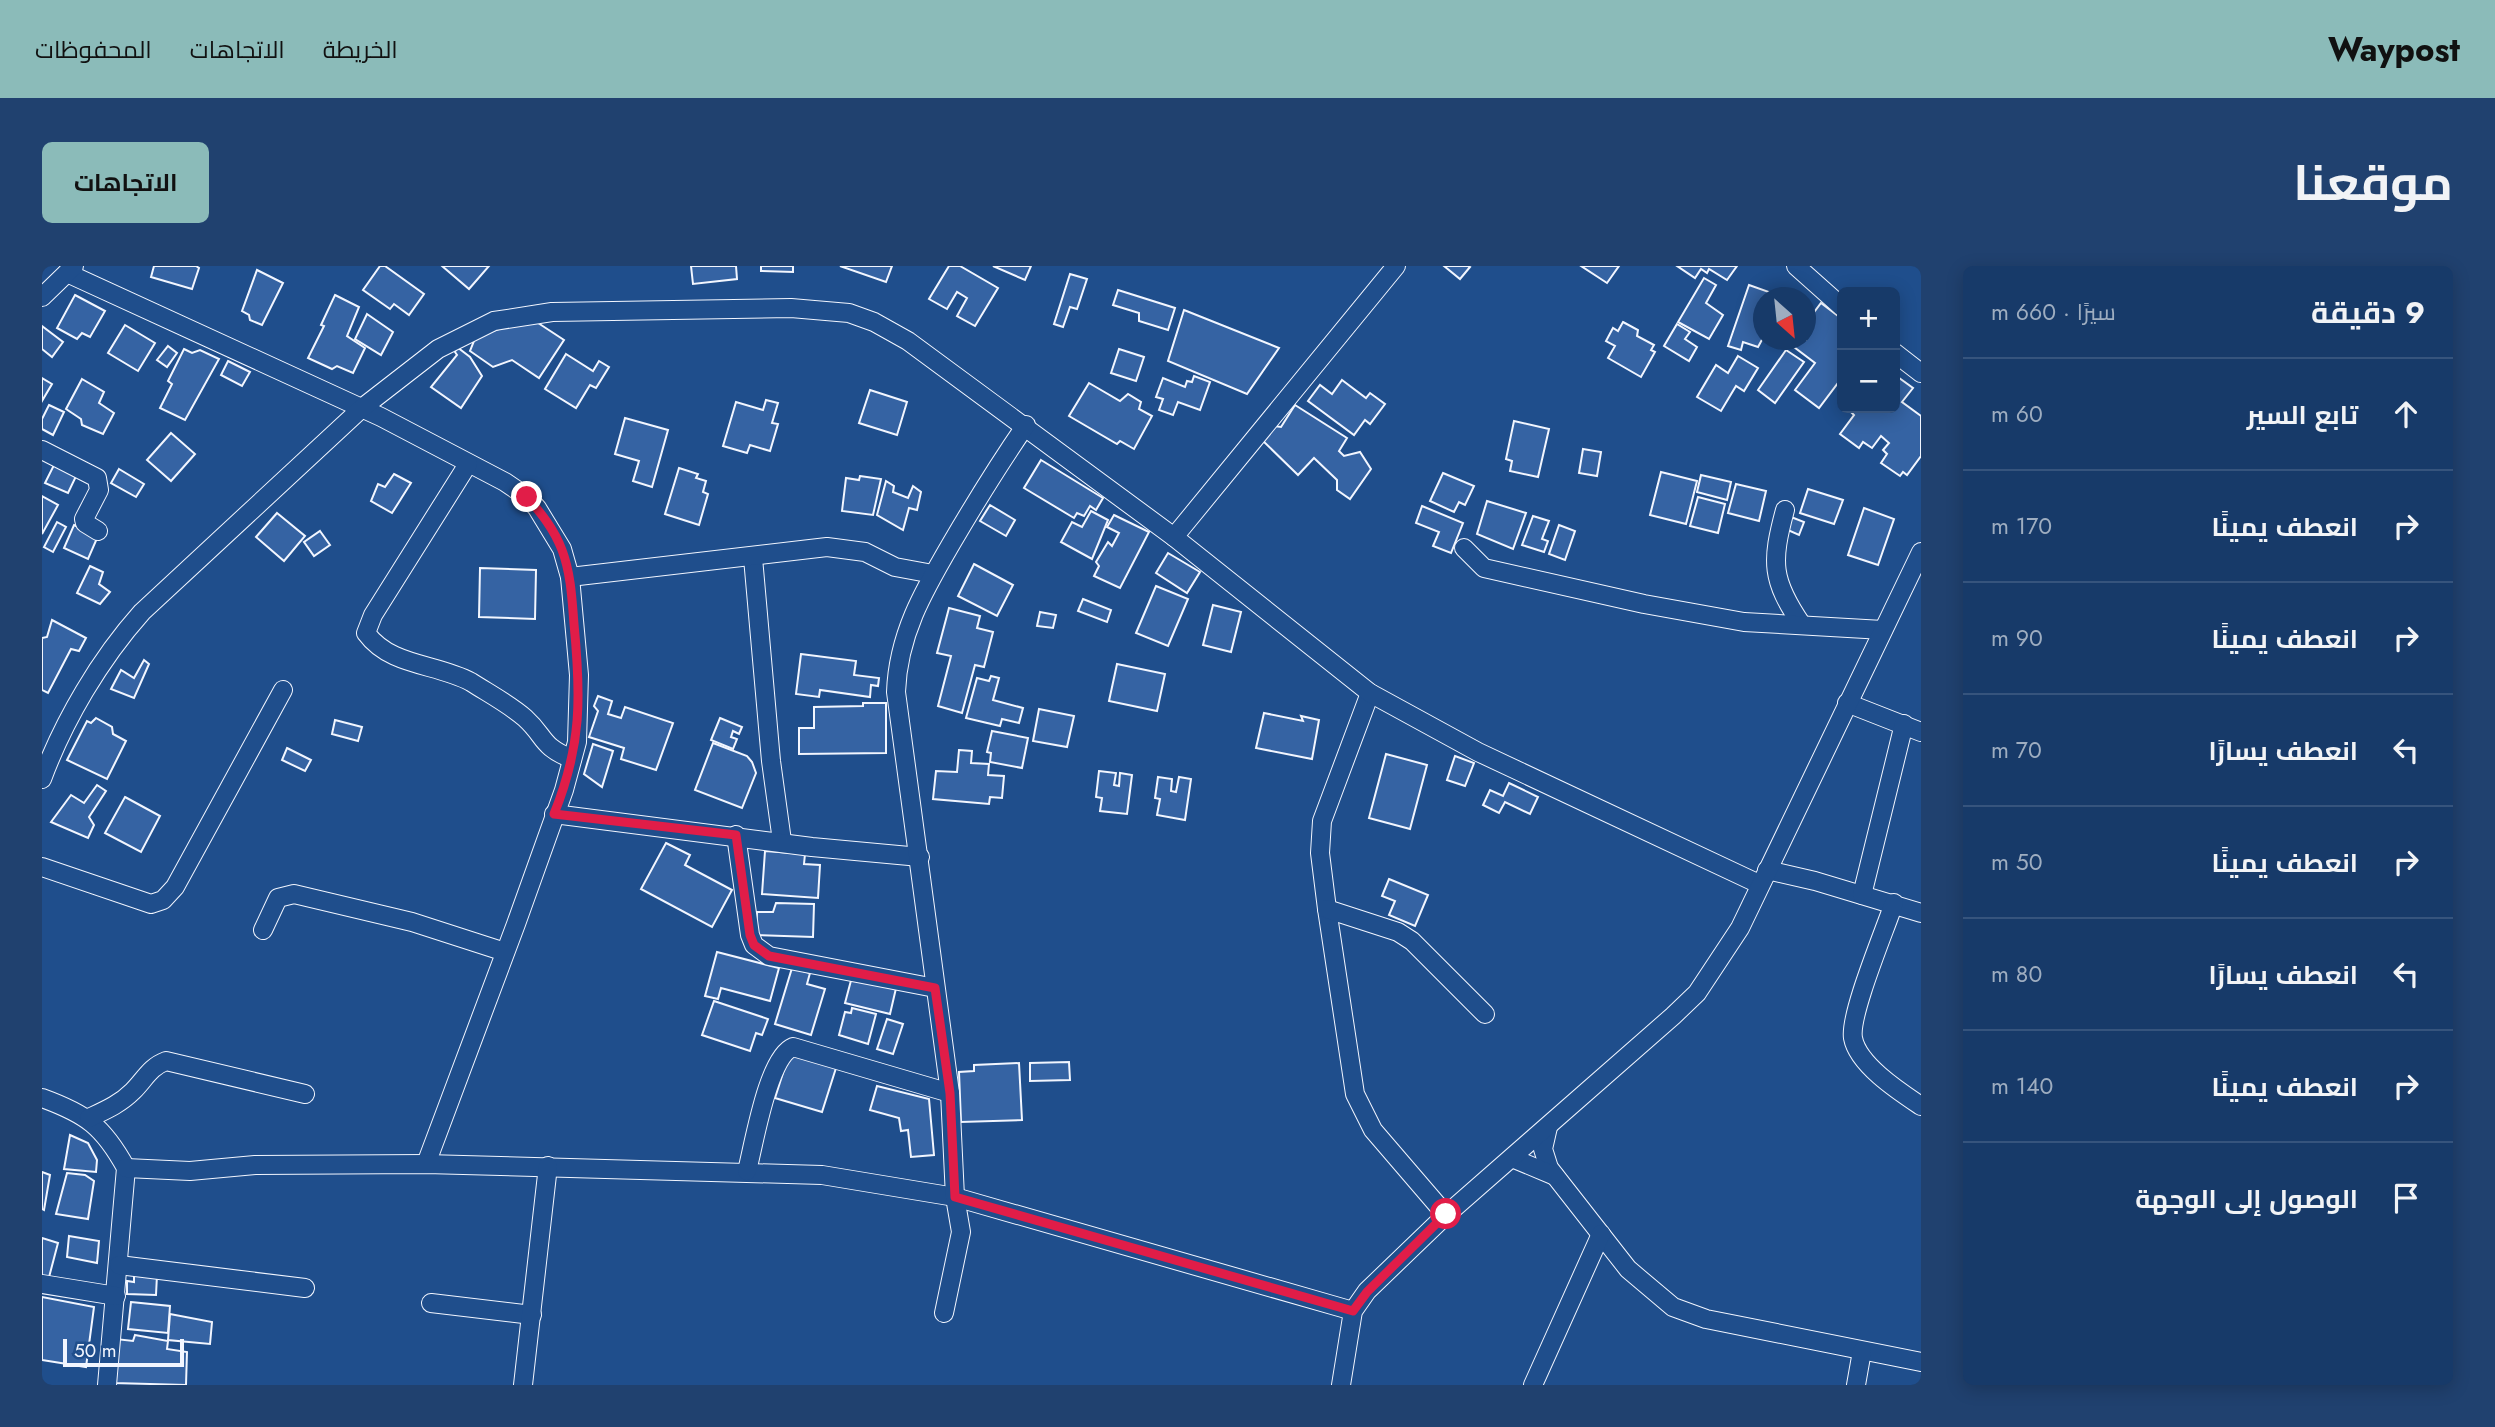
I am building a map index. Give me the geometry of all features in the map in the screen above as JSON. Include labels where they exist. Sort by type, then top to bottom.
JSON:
[{"type":"street","points":[[1174,537],[1396,266]]},
{"type":"street","points":[[1796,266],[1837,303]]},
{"type":"street","points":[[42,297],[71,270],[362,408],[527,497],[548,522],[562,549],[570,578],[579,675],[579,729],[554,814],[426,1164]]},
{"type":"street","points":[[42,779],[89,684],[123,633],[219,538],[362,408],[439,349],[494,321],[552,312],[791,308],[849,313],[874,322],[908,341],[1026,425],[1174,537],[1370,693],[1478,752],[1763,877],[1862,895],[1921,913]]},
{"type":"street","points":[[1900,357],[1921,373]]},
{"type":"street","points":[[944,1313],[961,1232],[955,1197],[950,1093],[896,692],[897,668],[909,621],[933,574],[988,481],[1026,425]]},
{"type":"street","points":[[42,450],[97,478],[99,491],[84,519],[85,523],[98,531]]},
{"type":"street","points":[[468,464],[373,615],[366,633],[376,646],[397,658],[468,681],[527,720],[551,750],[572,759]]},
{"type":"street","points":[[1785,510],[1774,552],[1775,575],[1784,599],[1802,625]]},
{"type":"street","points":[[570,578],[753,558],[800,550],[846,548],[865,551],[895,566],[933,574]]},
{"type":"street","points":[[1464,548],[1485,568],[1631,601],[1744,622],[1883,630]]},
{"type":"street","points":[[1341,1385],[1353,1311],[1367,1292],[1446,1214],[1548,1127],[1697,993],[1740,928],[1921,552]]},
{"type":"street","points":[[753,558],[771,761],[782,841]]},
{"type":"street","points":[[42,867],[151,904],[163,900],[175,887],[283,690]]},
{"type":"street","points":[[1370,693],[1322,821],[1320,853],[1327,909],[1355,1094],[1373,1130],[1446,1214]]},
{"type":"street","points":[[1847,703],[1921,732]]},
{"type":"street","points":[[1862,895],[1904,724]]},
{"type":"street","points":[[554,814],[920,857]]},
{"type":"street","points":[[736,835],[750,935],[761,951],[769,956],[935,988]]},
{"type":"street","points":[[263,930],[278,898],[294,894],[412,922],[505,952]]},
{"type":"street","points":[[1894,903],[1859,1007],[1853,1036],[1863,1057],[1890,1085],[1921,1106]]},
{"type":"street","points":[[1327,909],[1398,932],[1412,941],[1485,1014]]},
{"type":"street","points":[[747,1171],[772,1074],[780,1056],[793,1047],[950,1093]]},
{"type":"street","points":[[89,1118],[116,1106],[135,1090],[153,1066],[166,1061],[305,1094]]},
{"type":"street","points":[[42,1098],[89,1118],[112,1142],[126,1168],[107,1385]]},
{"type":"street","points":[[1548,1127],[1543,1149],[1555,1176],[1628,1269],[1673,1307],[1706,1319],[1921,1362]]},
{"type":"street","points":[[1512,1158],[1555,1176]]},
{"type":"street","points":[[126,1168],[190,1171],[255,1166],[426,1164],[822,1175],[955,1197],[1353,1311]]},
{"type":"street","points":[[523,1385],[548,1167]]},
{"type":"street","points":[[1533,1385],[1601,1234]]},
{"type":"street","points":[[119,1265],[305,1289]]},
{"type":"street","points":[[42,1284],[116,1296]]},
{"type":"street","points":[[431,1303],[532,1315]]},
{"type":"street","points":[[1856,1385],[1862,1351]]},
{"type":"building","points":[[154,266],[199,268],[192,289],[151,277]]},
{"type":"building","points":[[380,266],[385,266],[424,294],[409,315],[394,304],[390,309],[363,290]]},
{"type":"building","points":[[442,266],[489,266],[469,289]]},
{"type":"building","points":[[691,266],[736,266],[737,279],[693,284]]},
{"type":"building","points":[[761,266],[793,266],[793,272],[761,271]]},
{"type":"building","points":[[840,266],[892,266],[886,282]]},
{"type":"building","points":[[949,266],[960,266],[998,288],[975,326],[957,316],[967,298],[957,292],[947,309],[929,299]]},
{"type":"building","points":[[993,266],[1031,266],[1025,280]]},
{"type":"building","points":[[1444,266],[1468,266],[1470,267],[1460,279]]},
{"type":"building","points":[[1581,266],[1619,266],[1607,283]]},
{"type":"building","points":[[1677,266],[1737,266],[1727,280],[1709,269],[1707,273],[1701,269],[1695,278]]},
{"type":"building","points":[[257,270],[283,283],[262,325],[250,320],[249,315],[242,311]]},
{"type":"building","points":[[1070,274],[1087,279],[1077,309],[1070,307],[1063,327],[1054,324]]},
{"type":"building","points":[[1704,278],[1716,285],[1706,303],[1723,315],[1709,339],[1678,322]]},
{"type":"building","points":[[1749,285],[1755,287],[1753,345],[1743,342],[1741,350],[1728,346]]},
{"type":"building","points":[[1118,290],[1175,308],[1168,330],[1139,321],[1139,313],[1113,305]]},
{"type":"building","points":[[75,295],[105,311],[90,337],[82,333],[77,339],[57,328]]},
{"type":"building","points":[[335,295],[359,307],[347,336],[365,348],[353,373],[337,366],[332,369],[308,358],[324,326],[321,325]]},
{"type":"building","points":[[1821,303],[1837,315],[1837,384],[1819,408],[1795,390],[1815,363],[1798,350],[1816,350],[1816,310]]},
{"type":"building","points":[[1184,310],[1279,348],[1247,394],[1168,361]]},
{"type":"building","points":[[367,314],[393,332],[381,355],[355,339]]},
{"type":"building","points":[[532,319],[564,340],[539,378],[512,360],[493,367],[470,351],[476,336]]},
{"type":"building","points":[[1623,322],[1638,330],[1637,336],[1654,345],[1651,350],[1655,352],[1641,377],[1608,358],[1615,346],[1606,341],[1613,328],[1618,331]]},
{"type":"building","points":[[1677,324],[1690,332],[1685,339],[1697,347],[1689,361],[1664,346]]},
{"type":"building","points":[[125,325],[155,343],[138,371],[108,353]]},
{"type":"building","points":[[42,326],[63,342],[52,357],[42,349]]},
{"type":"building","points":[[168,346],[177,353],[167,367],[157,360]]},
{"type":"building","points":[[457,347],[470,357],[482,376],[461,408],[431,387],[457,355]]},
{"type":"building","points":[[184,349],[192,353],[200,350],[219,359],[185,420],[160,408],[172,384],[168,381]]},
{"type":"building","points":[[1119,349],[1144,357],[1136,381],[1111,373]]},
{"type":"building","points":[[1786,350],[1804,362],[1775,403],[1758,390]]},
{"type":"building","points":[[566,354],[593,371],[599,361],[609,367],[596,388],[590,385],[576,408],[545,389]]},
{"type":"building","points":[[1738,356],[1758,368],[1744,391],[1736,386],[1721,411],[1697,397],[1716,365],[1728,373]]},
{"type":"building","points":[[228,361],[250,372],[242,386],[221,375]]},
{"type":"building","points":[[1194,376],[1210,382],[1200,410],[1178,402],[1173,415],[1159,410],[1163,399],[1156,397],[1163,378],[1185,387],[1187,381],[1192,382]]},
{"type":"building","points":[[42,378],[52,384],[42,401]]},
{"type":"building","points":[[82,379],[104,392],[99,403],[114,413],[103,434],[82,425],[81,419],[66,409]]},
{"type":"building","points":[[1900,379],[1913,388],[1902,402],[1921,416],[1921,456],[1907,475],[1903,472],[1900,476],[1881,463],[1887,454],[1883,450],[1889,443],[1881,436],[1872,448],[1863,442],[1859,448],[1840,434],[1854,415],[1852,413],[1900,413]]},
{"type":"building","points":[[1342,380],[1366,398],[1370,393],[1385,404],[1370,424],[1365,420],[1354,435],[1308,401],[1320,385],[1332,394]]},
{"type":"building","points":[[1089,383],[1120,401],[1128,394],[1141,402],[1139,409],[1152,416],[1134,449],[1120,441],[1117,444],[1069,416]]},
{"type":"building","points":[[870,390],[907,402],[897,435],[859,423]]},
{"type":"building","points":[[766,400],[778,403],[772,423],[778,424],[770,451],[750,445],[747,453],[723,446],[736,402],[763,410]]},
{"type":"building","points":[[49,405],[64,412],[53,435],[42,429],[42,419]]},
{"type":"building","points":[[1295,405],[1347,438],[1339,451],[1344,456],[1360,452],[1371,469],[1350,499],[1337,490],[1337,480],[1314,458],[1298,475],[1261,439],[1274,426],[1281,427]]},
{"type":"building","points":[[625,418],[668,430],[652,487],[633,481],[639,461],[615,454]]},
{"type":"building","points":[[1514,421],[1549,429],[1538,477],[1510,471],[1512,461],[1506,459]]},
{"type":"building","points":[[171,433],[195,454],[171,481],[147,460]]},
{"type":"building","points":[[1583,449],[1601,452],[1597,476],[1579,473]]},
{"type":"building","points":[[57,459],[79,470],[68,493],[45,483]]},
{"type":"building","points":[[1041,460],[1103,498],[1096,510],[1090,506],[1084,516],[1077,513],[1074,518],[1024,488]]},
{"type":"building","points":[[679,468],[698,474],[696,478],[706,481],[703,492],[708,494],[699,525],[665,514]]},
{"type":"building","points":[[119,469],[144,484],[136,497],[111,483]]},
{"type":"building","points":[[1661,472],[1697,481],[1686,524],[1650,515]]},
{"type":"building","points":[[1443,473],[1474,486],[1465,505],[1459,502],[1454,512],[1430,501]]},
{"type":"building","points":[[394,474],[411,483],[392,513],[371,501],[378,484],[385,487]]},
{"type":"building","points":[[1701,475],[1731,482],[1727,500],[1697,492]]},
{"type":"building","points":[[860,476],[881,479],[873,515],[842,511],[846,478],[859,480]]},
{"type":"building","points":[[886,481],[894,486],[893,492],[908,498],[913,486],[921,492],[917,510],[909,508],[903,530],[877,515]]},
{"type":"building","points":[[1736,484],[1766,491],[1759,521],[1728,513]]},
{"type":"building","points":[[1808,489],[1843,500],[1834,524],[1800,513]]},
{"type":"building","points":[[42,496],[58,505],[42,534]]},
{"type":"building","points":[[1698,497],[1725,504],[1718,533],[1690,526]]},
{"type":"building","points":[[1487,501],[1526,513],[1513,549],[1477,534]]},
{"type":"building","points":[[990,505],[1015,520],[1006,536],[980,521]]},
{"type":"building","points":[[1422,506],[1463,523],[1451,553],[1433,546],[1439,532],[1416,523]]},
{"type":"building","points":[[1864,508],[1894,519],[1878,565],[1848,555]]},
{"type":"building","points":[[1091,511],[1108,520],[1092,559],[1061,542],[1072,522],[1082,527]]},
{"type":"building","points":[[277,513],[305,536],[284,561],[256,537]]},
{"type":"building","points":[[1114,515],[1149,532],[1120,588],[1094,576],[1099,566],[1096,562],[1108,542],[1112,546],[1119,533],[1107,527]]},
{"type":"building","points":[[1786,515],[1804,522],[1799,535],[1781,527]]},
{"type":"building","points":[[1533,516],[1549,521],[1542,539],[1548,541],[1544,552],[1522,545]]},
{"type":"building","points":[[57,522],[66,527],[53,552],[44,547]]},
{"type":"building","points":[[74,525],[98,536],[88,559],[64,548]]},
{"type":"building","points":[[1559,525],[1575,531],[1565,560],[1549,554]]},
{"type":"building","points":[[320,531],[330,545],[314,556],[304,542]]},
{"type":"building","points":[[1168,553],[1200,572],[1187,593],[1156,573]]},
{"type":"building","points":[[974,564],[1013,585],[997,616],[958,596]]},
{"type":"building","points":[[90,566],[103,572],[99,584],[110,592],[100,604],[77,593]]},
{"type":"building","points":[[480,568],[536,570],[535,619],[479,617]]},
{"type":"building","points":[[1156,586],[1188,599],[1168,646],[1136,633]]},
{"type":"building","points":[[1083,599],[1111,610],[1107,622],[1078,611]]},
{"type":"building","points":[[1213,605],[1241,612],[1231,652],[1203,645]]},
{"type":"building","points":[[949,608],[980,616],[977,628],[993,632],[984,667],[975,665],[962,713],[938,706],[951,656],[937,653]]},
{"type":"building","points":[[1040,612],[1056,615],[1053,628],[1037,626]]},
{"type":"building","points":[[52,620],[86,638],[79,651],[71,649],[48,693],[42,690],[42,638],[47,637]]},
{"type":"building","points":[[801,654],[856,661],[854,675],[879,678],[878,686],[871,685],[870,697],[820,690],[819,697],[796,694]]},
{"type":"building","points":[[144,660],[149,664],[134,698],[111,689],[121,670],[134,678]]},
{"type":"building","points":[[1117,664],[1165,674],[1157,711],[1109,701]]},
{"type":"building","points":[[991,676],[999,678],[993,700],[1023,708],[1019,723],[1002,719],[1000,726],[966,718],[977,678],[989,681]]},
{"type":"building","points":[[598,696],[612,701],[608,714],[621,718],[625,707],[673,723],[656,770],[621,759],[624,748],[589,737],[598,711],[594,706]]},
{"type":"building","points":[[863,703],[886,703],[886,753],[799,754],[799,728],[814,728],[814,707],[863,706]]},
{"type":"building","points":[[1039,709],[1074,716],[1067,747],[1033,741]]},
{"type":"building","points":[[1264,713],[1303,721],[1301,716],[1319,720],[1312,759],[1256,748]]},
{"type":"building","points":[[96,718],[112,727],[113,734],[126,741],[107,779],[67,760],[87,721],[91,723]]},
{"type":"building","points":[[720,718],[742,727],[739,734],[733,731],[731,737],[737,739],[733,749],[711,740]]},
{"type":"building","points":[[335,720],[362,727],[358,741],[332,734]]},
{"type":"building","points":[[992,731],[1028,738],[1022,768],[990,762],[991,753],[987,752]]},
{"type":"building","points":[[713,743],[747,756],[752,762],[756,773],[742,808],[695,790]]},
{"type":"building","points":[[593,744],[613,751],[602,787],[584,774]]},
{"type":"building","points":[[287,748],[311,760],[305,771],[282,760]]},
{"type":"building","points":[[959,750],[972,751],[971,763],[989,764],[988,775],[1004,776],[1002,798],[990,797],[989,804],[933,799],[936,771],[957,772]]},
{"type":"building","points":[[1386,754],[1427,765],[1410,829],[1369,818]]},
{"type":"building","points":[[1455,756],[1474,763],[1465,786],[1447,780]]},
{"type":"building","points":[[1099,771],[1116,773],[1114,785],[1119,786],[1120,773],[1132,775],[1127,814],[1100,811],[1102,798],[1096,797]]},
{"type":"building","points":[[1158,777],[1172,779],[1171,791],[1176,792],[1179,777],[1191,779],[1185,820],[1157,815],[1160,799],[1155,798]]},
{"type":"building","points":[[1509,783],[1538,797],[1530,814],[1505,802],[1499,813],[1483,805],[1490,790],[1503,796]]},
{"type":"building","points":[[97,785],[106,791],[89,817],[94,825],[88,838],[51,822],[71,795],[84,803]]},
{"type":"building","points":[[125,797],[160,816],[141,852],[105,833]]},
{"type":"building","points":[[666,843],[690,855],[685,865],[732,890],[712,927],[641,889]]},
{"type":"building","points":[[765,851],[805,854],[804,864],[820,865],[818,898],[762,894]]},
{"type":"building","points":[[1389,879],[1428,895],[1415,926],[1389,915],[1395,901],[1382,896]]},
{"type":"building","points":[[776,903],[814,904],[813,937],[756,935],[757,912],[773,912]]},
{"type":"building","points":[[717,952],[779,968],[770,1001],[721,988],[718,999],[705,996]]},
{"type":"building","points":[[792,968],[810,973],[807,984],[825,989],[811,1035],[775,1024]]},
{"type":"building","points":[[853,973],[897,984],[890,1014],[845,1003]]},
{"type":"building","points":[[714,1001],[768,1019],[762,1035],[756,1033],[750,1051],[702,1035]]},
{"type":"building","points":[[852,1008],[876,1014],[868,1044],[839,1035],[845,1012],[851,1013]]},
{"type":"building","points":[[887,1019],[903,1024],[893,1054],[877,1049]]},
{"type":"building","points":[[789,1054],[836,1068],[822,1112],[775,1098]]},
{"type":"building","points":[[1069,1062],[1070,1080],[1030,1081],[1030,1063]]},
{"type":"building","points":[[1019,1063],[1022,1120],[961,1122],[959,1072],[974,1071],[974,1065]]},
{"type":"building","points":[[877,1086],[929,1099],[934,1155],[911,1157],[908,1130],[901,1131],[899,1118],[870,1110]]},
{"type":"building","points":[[70,1135],[88,1143],[97,1160],[96,1172],[64,1169]]},
{"type":"building","points":[[42,1172],[50,1175],[44,1210],[42,1209]]},
{"type":"building","points":[[67,1173],[85,1175],[94,1181],[88,1219],[56,1214]]},
{"type":"building","points":[[69,1236],[99,1241],[97,1263],[67,1257]]},
{"type":"building","points":[[42,1238],[58,1243],[48,1281],[42,1279]]},
{"type":"building","points":[[134,1274],[157,1275],[156,1295],[127,1294],[127,1281],[134,1282]]},
{"type":"building","points":[[42,1297],[94,1307],[86,1367],[42,1360]]},
{"type":"building","points":[[131,1302],[170,1306],[168,1333],[128,1329]]},
{"type":"building","points":[[170,1314],[212,1322],[210,1344],[168,1340]]},
{"type":"building","points":[[135,1335],[168,1341],[167,1349],[187,1352],[186,1385],[114,1383],[116,1339],[133,1341]]},
{"type":"route","points":[[527,497],[548,522],[562,549],[570,578],[579,675],[577,742],[564,790],[554,814],[736,835],[750,935],[754,945],[761,951],[769,956],[935,988],[950,1093],[955,1197],[1353,1311],[1367,1292],[1446,1214]]}]
